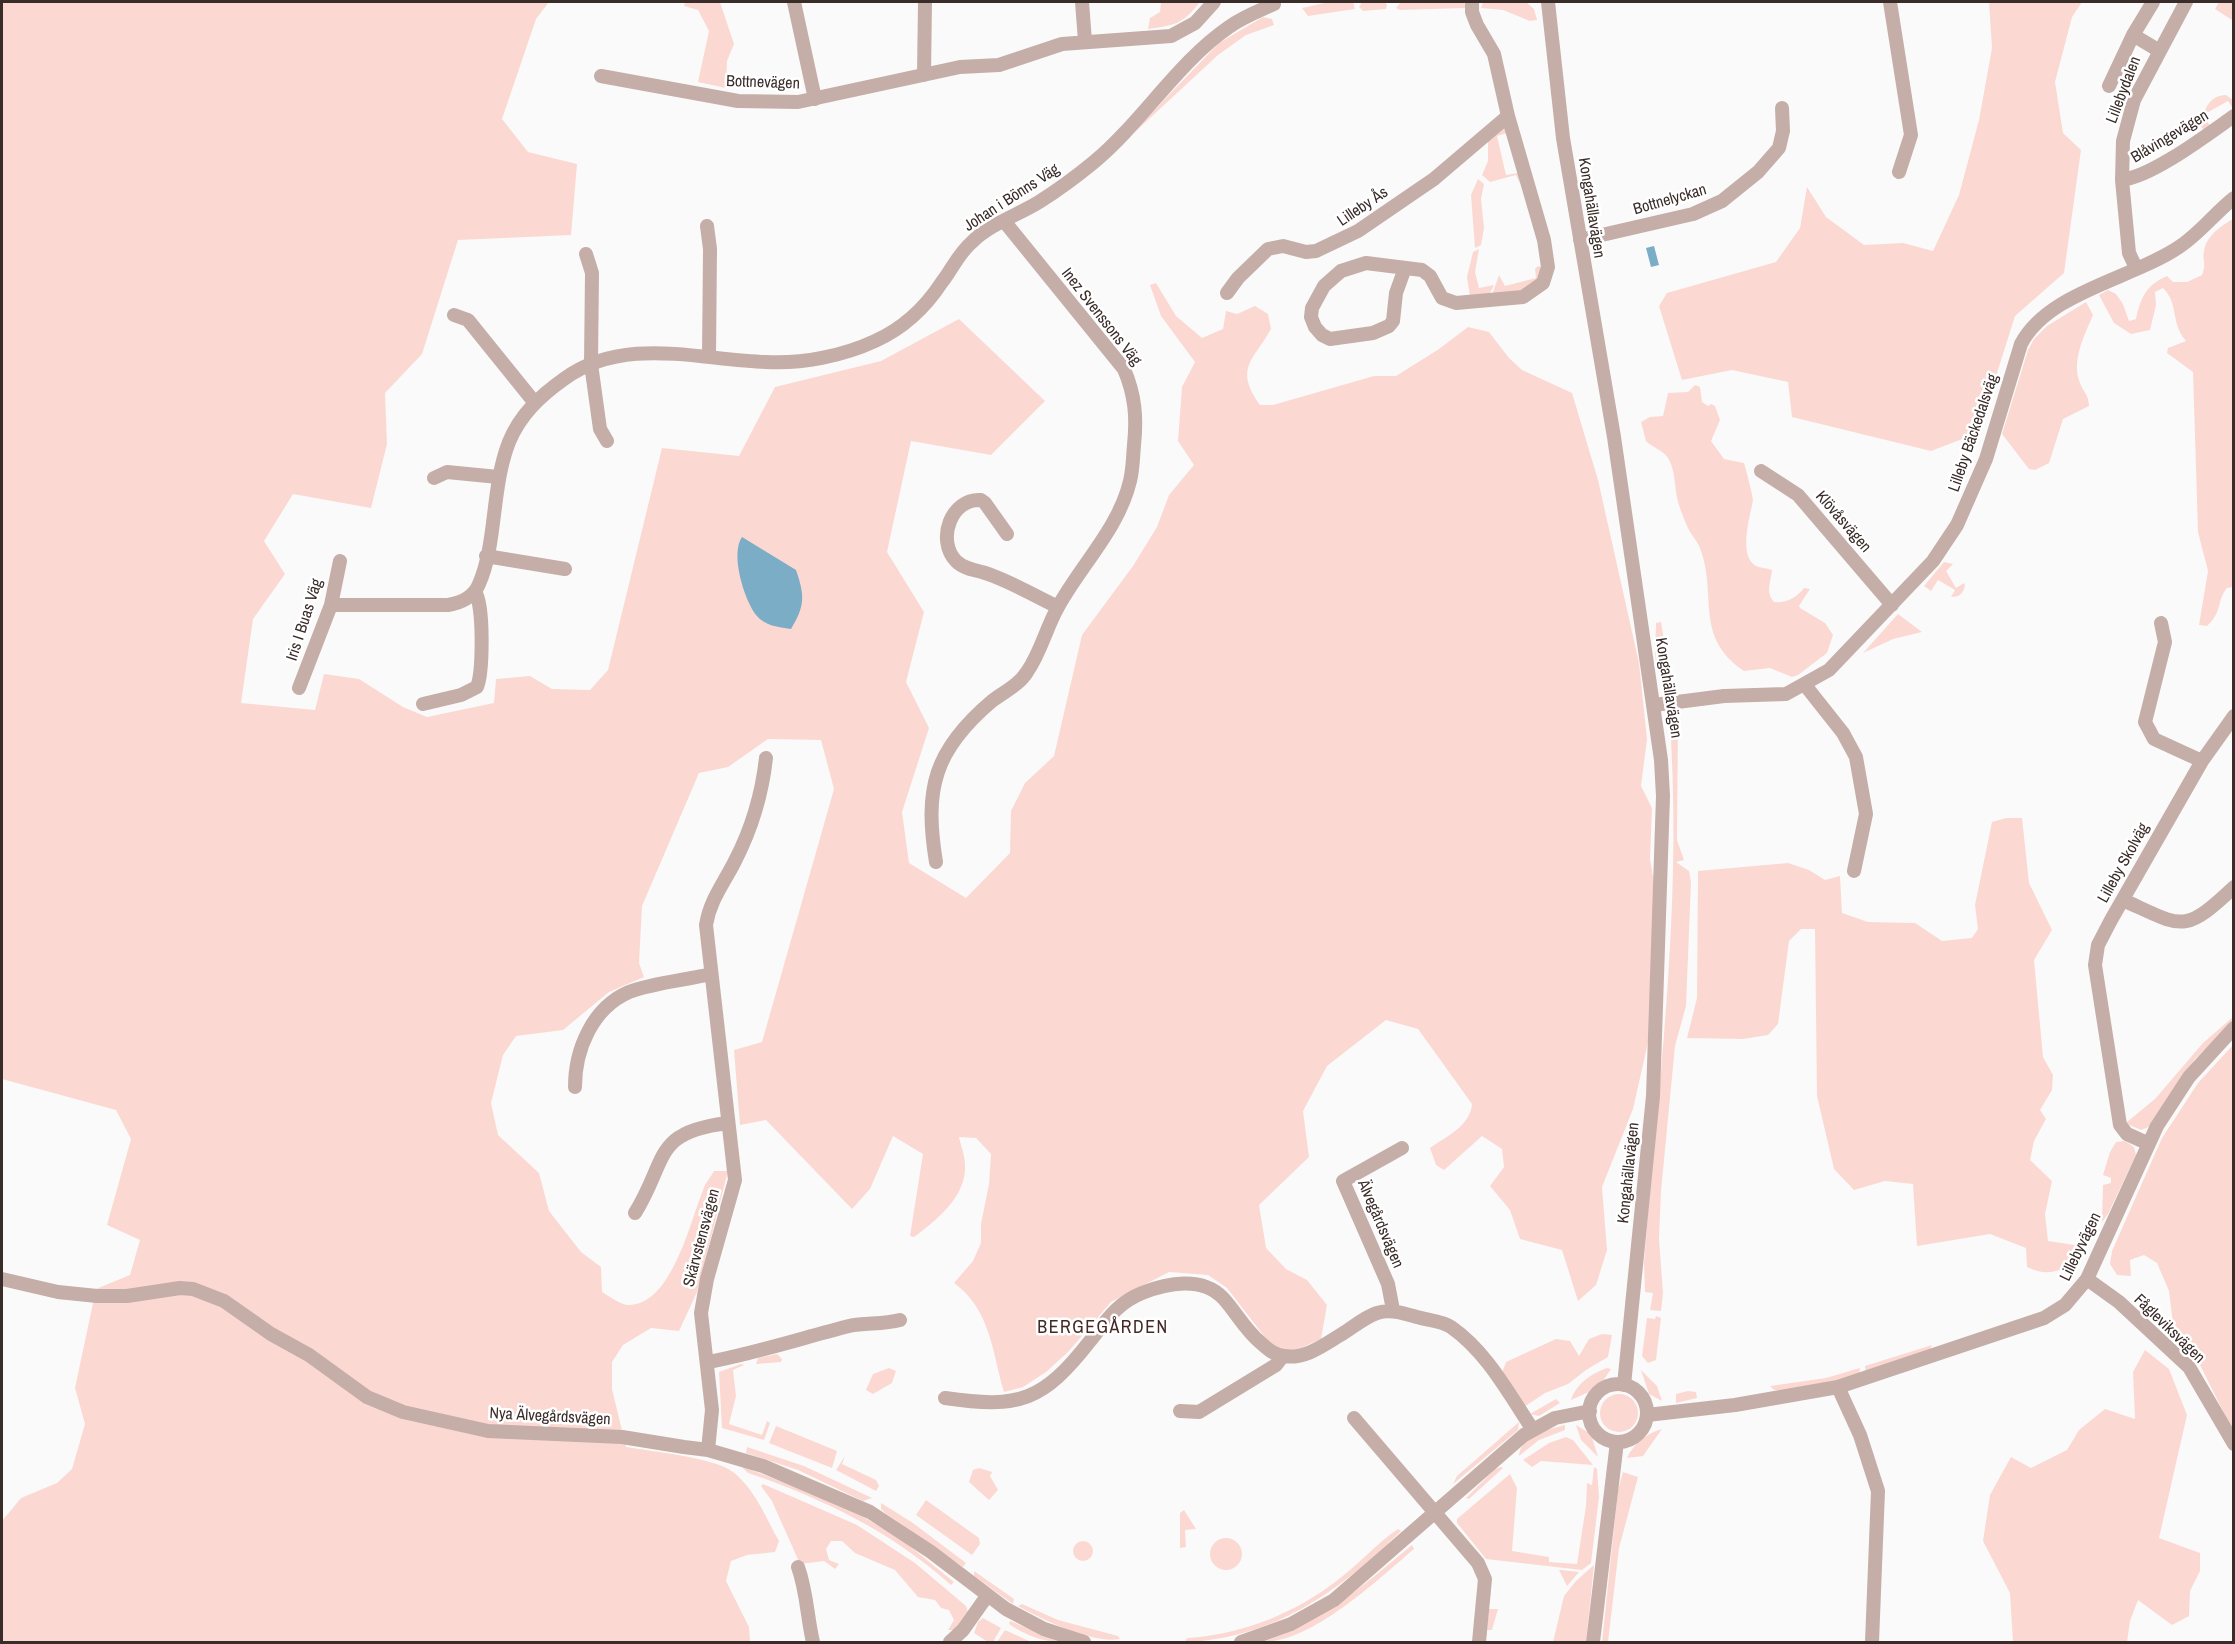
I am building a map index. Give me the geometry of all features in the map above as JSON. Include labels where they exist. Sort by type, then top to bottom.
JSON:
[{"type":"street","points":[[794,2],[815,99]]},
{"type":"street","points":[[924,75],[925,2]]},
{"type":"street","points":[[1082,2],[1085,41]]},
{"type":"street","name":"Bottnevägen","points":[[602,76],[738,101],[815,99],[960,68],[999,65],[1062,44],[1085,41],[1149,40],[1171,36],[1195,23],[1214,2]]},
{"type":"street","name":"Johan i Bönns Väg","points":[[423,704],[461,695],[477,687],[480,668],[480,603],[475,592],[480,584],[486,556],[498,477],[513,433],[535,403],[565,378],[607,358],[659,352],[786,362],[844,352],[876,341],[905,324],[918,312],[973,240],[1041,201],[1094,162],[1142,116],[1212,41],[1250,14],[1277,2]]},
{"type":"street","points":[[1405,268],[1396,293],[1391,324],[1383,331],[1330,339],[1322,335],[1316,327],[1311,317],[1316,297],[1341,271],[1366,263],[1405,268],[1427,273],[1438,294],[1450,303],[1523,297],[1534,292],[1543,283],[1548,267],[1545,240],[1508,116],[1494,54],[1477,25],[1472,12],[1472,2]]},
{"type":"street","name":"Kongahällavägen","points":[[1548,2],[1557,96],[1614,437],[1629,557],[1654,705],[1663,796],[1657,1027],[1650,1130],[1624,1385]]},
{"type":"street","points":[[1890,2],[1911,135],[1899,172]]},
{"type":"street","points":[[2109,86],[2133,36],[2153,2]]},
{"type":"street","name":"Lillebydalen","points":[[2136,268],[2129,253],[2122,180],[2123,141],[2134,100],[2158,50],[2186,2]]},
{"type":"street","points":[[2133,36],[2158,50]]},
{"type":"street","name":"Bottnelyckan","points":[[1580,240],[1693,214],[1722,201],[1758,172],[1779,148],[1783,131],[1782,108]]},
{"type":"street","name":"Lilleby Ås","points":[[1227,293],[1268,249],[1283,246],[1306,252],[1316,251],[1358,231],[1434,179],[1508,116]]},
{"type":"street","name":"Blåvingevägen","points":[[2122,180],[2131,179],[2156,167],[2234,116]]},
{"type":"street","name":"Lilleby Bäckedalsväg","points":[[1654,705],[1724,696],[1786,694],[1828,670],[1933,561],[1957,525],[1986,459],[2021,344],[2027,332],[2054,310],[2180,247],[2234,198]]},
{"type":"street","name":"Inez Svenssons Väg","points":[[936,862],[930,808],[934,781],[944,757],[956,738],[973,719],[1026,674],[1058,607],[1103,539],[1122,503],[1130,481],[1137,423],[1134,399],[1124,369],[1004,221]]},
{"type":"street","points":[[707,226],[710,249],[710,357]]},
{"type":"street","points":[[586,254],[592,273],[591,364],[600,429],[607,441]]},
{"type":"street","points":[[454,315],[468,320],[535,403]]},
{"type":"street","name":"Klövåsvägen","points":[[1761,471],[1798,495],[1892,604]]},
{"type":"street","points":[[434,478],[447,472],[498,477]]},
{"type":"street","points":[[1007,534],[985,503],[981,500],[968,501],[953,513],[947,527],[948,549],[961,565],[1017,585],[1058,607]]},
{"type":"street","points":[[486,556],[565,569]]},
{"type":"street","name":"Iris I Buas Väg","points":[[299,688],[331,605],[340,561]]},
{"type":"street","points":[[331,605],[448,605],[463,600],[475,592]]},
{"type":"street","points":[[2162,623],[2165,642],[2145,722],[2154,739],[2202,761]]},
{"type":"street","points":[[1805,685],[1843,733],[1856,757],[1866,814],[1854,871]]},
{"type":"street","name":"Lilleby Skolväg","points":[[2147,1143],[2127,1134],[2120,1125],[2096,965],[2098,945],[2202,761],[2234,716]]},
{"type":"street","name":"Skärvstensvägen","points":[[708,1450],[712,1410],[701,1313],[707,1279],[735,1180],[706,924],[708,908],[735,862],[756,811],[762,794],[766,758]]},
{"type":"street","points":[[2123,900],[2167,919],[2184,922],[2204,915],[2234,888]]},
{"type":"street","points":[[575,1087],[575,1064],[592,1023],[606,1007],[629,992],[711,974]]},
{"type":"street","name":"Lillebyvägen","points":[[1647,1415],[1735,1405],[1838,1387],[2043,1318],[2065,1305],[2087,1279],[2147,1143],[2189,1077],[2234,1028]]},
{"type":"street","points":[[635,1213],[644,1198],[662,1154],[671,1143],[693,1129],[728,1123]]},
{"type":"street","name":"Älvegårdsvägen","points":[[1393,1310],[1388,1284],[1343,1180],[1402,1148]]},
{"type":"street","name":"Nya Älvegårdsvägen","points":[[2,1279],[58,1292],[97,1296],[127,1296],[180,1288],[193,1289],[224,1301],[271,1334],[329,1368],[355,1390],[403,1412],[488,1431],[622,1437],[708,1450],[763,1466],[870,1512],[931,1552],[987,1596],[1027,1621],[1084,1642]]},
{"type":"street","name":"Fågleviksvägen","points":[[2087,1279],[2119,1302],[2190,1368],[2234,1444]]},
{"type":"street","points":[[945,1398],[1005,1403],[1035,1394],[1052,1383],[1089,1342],[1109,1315],[1125,1301],[1171,1284],[1194,1283],[1211,1288],[1223,1298],[1256,1339],[1271,1352],[1283,1356],[1294,1357],[1314,1351],[1375,1314],[1393,1310],[1450,1326],[1490,1364],[1533,1430]]},
{"type":"street","points":[[708,1362],[745,1355],[853,1325],[882,1325],[900,1320]]},
{"type":"street","points":[[1180,1411],[1199,1412],[1276,1365],[1283,1356]]},
{"type":"street","points":[[1624,1385],[1641,1396],[1647,1415],[1637,1435],[1617,1442],[1606,1439],[1597,1432],[1591,1422],[1590,1411],[1598,1393],[1610,1386],[1624,1385]]},
{"type":"street","points":[[1838,1387],[1860,1435],[1878,1491],[1872,1642]]},
{"type":"street","points":[[1241,1642],[1291,1624],[1334,1600],[1533,1430],[1555,1418],[1590,1411]]},
{"type":"street","points":[[1354,1418],[1478,1563],[1485,1579],[1479,1642]]},
{"type":"street","points":[[1593,1642],[1617,1442]]},
{"type":"street","points":[[798,1567],[806,1588],[808,1620],[813,1642]]},
{"type":"street","points":[[950,1642],[963,1630],[987,1596]]},
{"type":"shaded area","points":[[2,2],[549,2],[536,19],[502,119],[528,152],[577,164],[571,235],[458,240],[422,354],[385,393],[387,444],[371,508],[293,494],[264,541],[285,574],[253,619],[241,703],[315,710],[324,674],[359,679],[403,707],[427,717],[494,703],[496,679],[530,676],[552,689],[590,690],[608,670],[662,448],[739,456],[775,387],[881,361],[959,319],[1045,401],[991,455],[911,441],[887,552],[924,612],[906,682],[929,728],[902,812],[909,863],[966,898],[1010,853],[1011,811],[1025,783],[1054,756],[1082,635],[1133,566],[1157,527],[1169,495],[1194,465],[1178,441],[1182,387],[1195,362],[1161,316],[1150,285],[1156,283],[1176,316],[1202,338],[1223,329],[1226,311],[1237,314],[1255,306],[1268,314],[1271,329],[1253,357],[1247,373],[1252,392],[1260,405],[1273,405],[1374,376],[1396,376],[1439,349],[1468,327],[1489,332],[1509,358],[1522,370],[1572,393],[1598,480],[1639,663],[1647,739],[1641,786],[1652,808],[1650,859],[1657,899],[1649,1038],[1633,1109],[1602,1187],[1607,1250],[1596,1285],[1578,1301],[1562,1250],[1520,1239],[1510,1210],[1490,1186],[1504,1167],[1502,1149],[1482,1136],[1444,1170],[1436,1165],[1430,1148],[1462,1124],[1472,1104],[1418,1029],[1386,1020],[1327,1066],[1303,1111],[1309,1157],[1259,1205],[1266,1248],[1286,1269],[1307,1280],[1327,1305],[1321,1339],[1294,1351],[1274,1349],[1227,1288],[1208,1275],[1169,1272],[1111,1302],[1068,1352],[1046,1372],[1023,1387],[1004,1392],[993,1347],[983,1319],[976,1306],[954,1283],[973,1261],[981,1243],[981,1224],[989,1184],[991,1154],[976,1138],[959,1137],[965,1165],[961,1187],[948,1207],[914,1237],[910,1236],[923,1154],[893,1136],[870,1189],[852,1209],[766,1120],[740,1125],[734,1050],[762,1042],[834,789],[821,740],[768,739],[728,767],[699,773],[642,906],[639,963],[644,977],[609,992],[563,1030],[516,1036],[503,1055],[491,1103],[498,1135],[539,1173],[549,1211],[581,1252],[601,1267],[602,1292],[623,1304],[630,1305],[645,1301],[657,1291],[677,1259],[704,1187],[714,1171],[728,1171],[697,1292],[679,1331],[651,1328],[623,1345],[612,1362],[612,1389],[626,1447],[682,1456],[725,1467],[748,1487],[765,1514],[779,1541],[775,1552],[747,1555],[731,1561],[726,1581],[749,1627],[750,1642],[2,1642],[2,1521],[21,1498],[57,1483],[72,1469],[85,1424],[75,1388],[96,1289],[130,1275],[140,1240],[107,1225],[131,1139],[116,1110],[2,1079]]},
{"type":"shaded area","points":[[685,2],[720,2],[734,44],[727,61],[726,88],[698,82],[709,31],[698,10],[684,6]]},
{"type":"shaded area","points":[[1161,2],[1200,2],[1183,20],[1148,29],[1150,18],[1160,12]]},
{"type":"shaded area","points":[[1329,2],[1353,2],[1355,9],[1308,16],[1302,8]]},
{"type":"shaded area","points":[[1362,2],[1385,2],[1387,5],[1386,9],[1363,11],[1359,7]]},
{"type":"shaded area","points":[[1401,2],[1463,2],[1466,5],[1465,8],[1400,10],[1396,8]]},
{"type":"shaded area","points":[[1483,2],[1526,2],[1534,9],[1537,20],[1530,21],[1503,10],[1481,8]]},
{"type":"shaded area","points":[[1989,2],[2082,2],[2072,17],[2055,82],[2063,133],[2081,150],[2064,273],[2015,316],[1978,433],[1931,451],[1792,417],[1788,382],[1732,370],[1682,380],[1659,306],[1667,293],[1776,262],[1800,228],[1807,187],[1826,217],[1864,245],[1903,243],[1933,251],[1959,195],[1979,120],[1992,48]]},
{"type":"shaded area","points":[[2219,2],[2233,2],[2233,25],[2232,20],[2215,9]]},
{"type":"shaded area","points":[[1263,17],[1272,19],[1274,25],[1246,35],[1218,55],[1094,170],[1058,198],[1019,220],[1132,133],[1219,43]]},
{"type":"shaded area","points":[[2226,95],[2233,100],[2233,109],[2228,101],[2203,115],[2212,129],[2204,131],[2199,123],[2206,108],[2216,97]]},
{"type":"shaded area","points":[[1505,126],[1507,133],[1497,136],[1506,175],[1518,173],[1520,184],[1516,175],[1490,182],[1482,175],[1488,161],[1488,137]]},
{"type":"shaded area","points":[[1478,179],[1484,184],[1481,199],[1484,228],[1481,245],[1475,248],[1471,195]]},
{"type":"shaded area","points":[[2233,219],[2233,587],[2227,588],[2215,616],[2207,626],[2199,625],[2208,571],[2198,532],[2193,372],[2167,353],[2168,348],[2186,341],[2178,327],[2171,300],[2163,288],[2155,292],[2156,305],[2150,330],[2131,334],[2114,323],[2099,295],[2108,290],[2116,294],[2123,304],[2129,321],[2136,319],[2142,298],[2154,283],[2167,276],[2173,282],[2187,282],[2202,275],[2205,246],[2219,228]]},
{"type":"shaded area","points":[[1479,249],[1475,272],[1479,288],[1494,285],[1489,295],[1470,296],[1467,277],[1473,252]]},
{"type":"shaded area","points":[[1538,266],[1541,267],[1541,276],[1526,290],[1492,295],[1499,275],[1505,286],[1536,278],[1535,269]]},
{"type":"shaded area","points":[[2086,302],[2093,315],[2080,347],[2077,372],[2089,406],[2063,419],[2049,463],[2035,470],[2029,469],[2002,434],[2028,350],[2034,339],[2047,326]]},
{"type":"shaded area","points":[[1695,385],[1700,387],[1702,402],[1708,406],[1711,404],[1715,406],[1720,420],[1711,441],[1724,459],[1744,463],[1753,500],[1746,546],[1752,562],[1758,567],[1772,570],[1769,590],[1771,598],[1774,602],[1783,602],[1798,595],[1804,588],[1810,589],[1799,606],[1800,608],[1825,623],[1833,635],[1827,653],[1798,675],[1792,677],[1770,668],[1744,671],[1728,658],[1718,644],[1712,629],[1705,566],[1700,548],[1689,531],[1680,509],[1671,463],[1663,453],[1646,441],[1641,422],[1650,417],[1663,416],[1668,393],[1688,392]]},
{"type":"shaded area","points":[[1944,562],[1953,564],[1946,571],[1956,588],[1964,583],[1964,589],[1958,596],[1951,597],[1955,590],[1938,580],[1931,591],[1924,586]]},
{"type":"shaded area","points":[[1898,614],[1922,632],[1893,639],[1863,653]]},
{"type":"shaded area","points":[[1661,622],[1672,687],[1665,683],[1657,668],[1656,623]]},
{"type":"shaded area","points":[[1678,722],[1677,840],[1684,860],[1676,862],[1689,871],[1691,882],[1686,1006],[1675,1046],[1661,1191],[1659,1239],[1663,1293],[1661,1311],[1650,1310],[1653,1293],[1645,1292],[1644,1263],[1671,937],[1673,806],[1671,741],[1674,727]]},
{"type":"shaded area","points":[[2006,818],[2022,818],[2029,883],[2052,930],[2034,960],[2043,1057],[2053,1075],[2052,1090],[2040,1110],[2046,1119],[2034,1141],[2030,1160],[2052,1181],[2045,1214],[2048,1241],[2082,1246],[2072,1261],[2052,1272],[2036,1271],[2027,1267],[2026,1248],[1990,1234],[1917,1246],[1913,1184],[1885,1181],[1854,1190],[1834,1169],[1817,1096],[1815,929],[1801,929],[1789,941],[1778,1024],[1768,1035],[1743,1039],[1687,1038],[1697,998],[1698,871],[1788,863],[1809,870],[1825,880],[1840,876],[1842,913],[1868,922],[1915,923],[1942,941],[1972,938],[1978,929],[1975,905],[1992,822]]},
{"type":"shaded area","points":[[2233,1017],[2233,1022],[2195,1059],[2151,1126],[2141,1130],[2127,1124],[2155,1099],[2203,1043]]},
{"type":"shaded area","points":[[2233,1045],[2233,1431],[2199,1363],[2175,1340],[2169,1291],[2157,1263],[2144,1255],[2130,1260],[2131,1276],[2117,1275],[2110,1264],[2112,1251],[2162,1138],[2198,1083]]},
{"type":"shaded area","points":[[2125,1141],[2134,1147],[2136,1155],[2102,1222],[2103,1185],[2111,1183],[2111,1178],[2103,1175],[2110,1152],[2116,1142]]},
{"type":"shaded area","points":[[1656,1316],[1661,1318],[1656,1360],[1648,1363],[1642,1356],[1647,1318],[1655,1319]]},
{"type":"shaded area","points":[[1602,1334],[1612,1335],[1608,1357],[1568,1384],[1545,1393],[1524,1407],[1502,1373],[1506,1362],[1556,1339],[1570,1341],[1579,1356],[1589,1339]]},
{"type":"shaded area","points":[[1932,1345],[1930,1350],[1866,1373],[1865,1366]]},
{"type":"shaded area","points":[[2145,1350],[2169,1369],[2187,1415],[2159,1538],[2200,1553],[2200,1571],[2190,1591],[2189,1616],[2172,1625],[2138,1600],[2130,1621],[2127,1642],[2013,1642],[2010,1593],[1983,1541],[1990,1495],[2011,1457],[2031,1468],[2067,1450],[2079,1430],[2105,1409],[2135,1419],[2133,1372]]},
{"type":"shaded area","points":[[777,1354],[782,1359],[781,1362],[756,1364],[758,1358]]},
{"type":"shaded area","points":[[744,1365],[733,1370],[736,1396],[729,1424],[762,1435],[767,1421],[770,1423],[764,1440],[722,1428],[719,1372]]},
{"type":"shaded area","points":[[889,1368],[896,1371],[892,1383],[873,1394],[866,1390],[873,1374]]},
{"type":"shaded area","points":[[1607,1368],[1611,1369],[1603,1381],[1591,1391],[1571,1400],[1576,1389],[1585,1380]]},
{"type":"shaded area","points":[[1860,1368],[1859,1375],[1800,1390],[1774,1390],[1770,1386],[1826,1378]]},
{"type":"shaded area","points":[[1641,1370],[1657,1386],[1662,1401],[1649,1394]]},
{"type":"shaded area","points":[[1696,1392],[1697,1398],[1676,1403],[1676,1394]]},
{"type":"shaded area","points":[[1619,1394],[1632,1400],[1638,1413],[1632,1426],[1619,1432],[1606,1426],[1600,1413],[1606,1400]]},
{"type":"shaded area","points":[[1556,1399],[1560,1403],[1539,1416],[1530,1414]]},
{"type":"shaded area","points":[[1519,1422],[1518,1430],[1453,1484],[1457,1476]]},
{"type":"shaded area","points":[[1565,1425],[1565,1430],[1539,1440],[1519,1456],[1524,1443],[1530,1438]]},
{"type":"shaded area","points":[[1576,1425],[1591,1434],[1598,1457],[1581,1440]]},
{"type":"shaded area","points":[[776,1426],[837,1451],[832,1468],[769,1443]]},
{"type":"shaded area","points":[[1662,1429],[1643,1456],[1627,1458],[1641,1440]]},
{"type":"shaded area","points":[[1566,1437],[1573,1440],[1593,1465],[1541,1461],[1532,1467],[1523,1460],[1549,1443]]},
{"type":"shaded area","points":[[747,1447],[804,1466],[872,1498],[863,1501],[798,1470],[746,1453]]},
{"type":"shaded area","points":[[845,1456],[842,1464],[876,1480],[879,1486],[876,1491],[836,1470]]},
{"type":"shaded area","points":[[741,1466],[843,1505],[901,1539],[954,1582],[951,1585],[905,1549],[855,1518],[803,1494],[748,1473]]},
{"type":"shaded area","points":[[1594,1467],[1597,1469],[1599,1497],[1591,1563],[1582,1570],[1486,1559],[1457,1523],[1457,1519],[1510,1474],[1517,1488],[1512,1551],[1549,1557],[1549,1562],[1577,1564],[1586,1506],[1587,1483],[1592,1485]]},
{"type":"shaded area","points":[[979,1468],[992,1472],[990,1476],[998,1490],[989,1500],[969,1482],[973,1470]]},
{"type":"shaded area","points":[[1503,1468],[1469,1499],[1466,1498],[1495,1469]]},
{"type":"shaded area","points":[[1623,1472],[1638,1477],[1619,1548],[1608,1642],[1602,1642],[1618,1490]]},
{"type":"shaded area","points":[[763,1484],[857,1525],[915,1563],[966,1606],[968,1612],[956,1630],[948,1630],[954,1620],[949,1610],[941,1608],[935,1600],[918,1597],[895,1570],[855,1553],[842,1541],[831,1541],[826,1549],[829,1560],[839,1564],[835,1569],[824,1561],[800,1564],[772,1501],[761,1486]]},
{"type":"shaded area","points":[[926,1500],[979,1538],[980,1544],[972,1555],[916,1515]]},
{"type":"shaded area","points":[[881,1503],[913,1523],[966,1563],[963,1567],[885,1513],[881,1509]]},
{"type":"shaded area","points":[[1184,1510],[1196,1529],[1185,1530],[1186,1547],[1180,1548],[1180,1513]]},
{"type":"shaded area","points":[[1398,1529],[1401,1531],[1354,1573],[1303,1608],[1247,1632],[1217,1639],[1185,1642],[1187,1638],[1247,1627],[1305,1602],[1339,1579]]},
{"type":"shaded area","points":[[1226,1538],[1237,1543],[1242,1554],[1237,1565],[1226,1570],[1215,1565],[1210,1554],[1215,1543]]},
{"type":"shaded area","points":[[1079,1541],[1087,1541],[1093,1547],[1093,1555],[1087,1561],[1079,1561],[1073,1555],[1073,1547]]},
{"type":"shaded area","points":[[1412,1545],[1414,1549],[1343,1608],[1302,1632],[1282,1639],[1262,1642],[1304,1624],[1342,1601]]},
{"type":"shaded area","points":[[1594,1565],[1586,1642],[1553,1642],[1564,1596],[1576,1581]]},
{"type":"shaded area","points":[[1559,1570],[1561,1570],[1579,1572],[1567,1586]]},
{"type":"shaded area","points":[[974,1571],[1014,1599],[1013,1604],[974,1576]]},
{"type":"shaded area","points":[[1022,1604],[1058,1620],[1118,1636],[1120,1639],[1096,1638],[1068,1630],[1018,1606]]},
{"type":"shaded area","points":[[1489,1609],[1498,1609],[1492,1630],[1487,1630]]},
{"type":"shaded area","points":[[983,1618],[1001,1628],[993,1642],[988,1642],[974,1633],[978,1622]]},
{"type":"shaded area","points":[[1010,1621],[1062,1642],[1048,1641],[1028,1635],[1009,1624]]},
{"type":"shaded area","points":[[1005,1630],[1031,1642],[997,1642]]},
{"type":"water","points":[[1654,246],[1659,265],[1651,267],[1646,248]]},
{"type":"water","points":[[742,537],[796,570],[802,601],[799,614],[791,629],[763,622],[751,608],[743,588],[738,565],[737,554]]},
{"type":"district","name":"BERGEGÅRDEN","points":[[1103,1328]]}]
